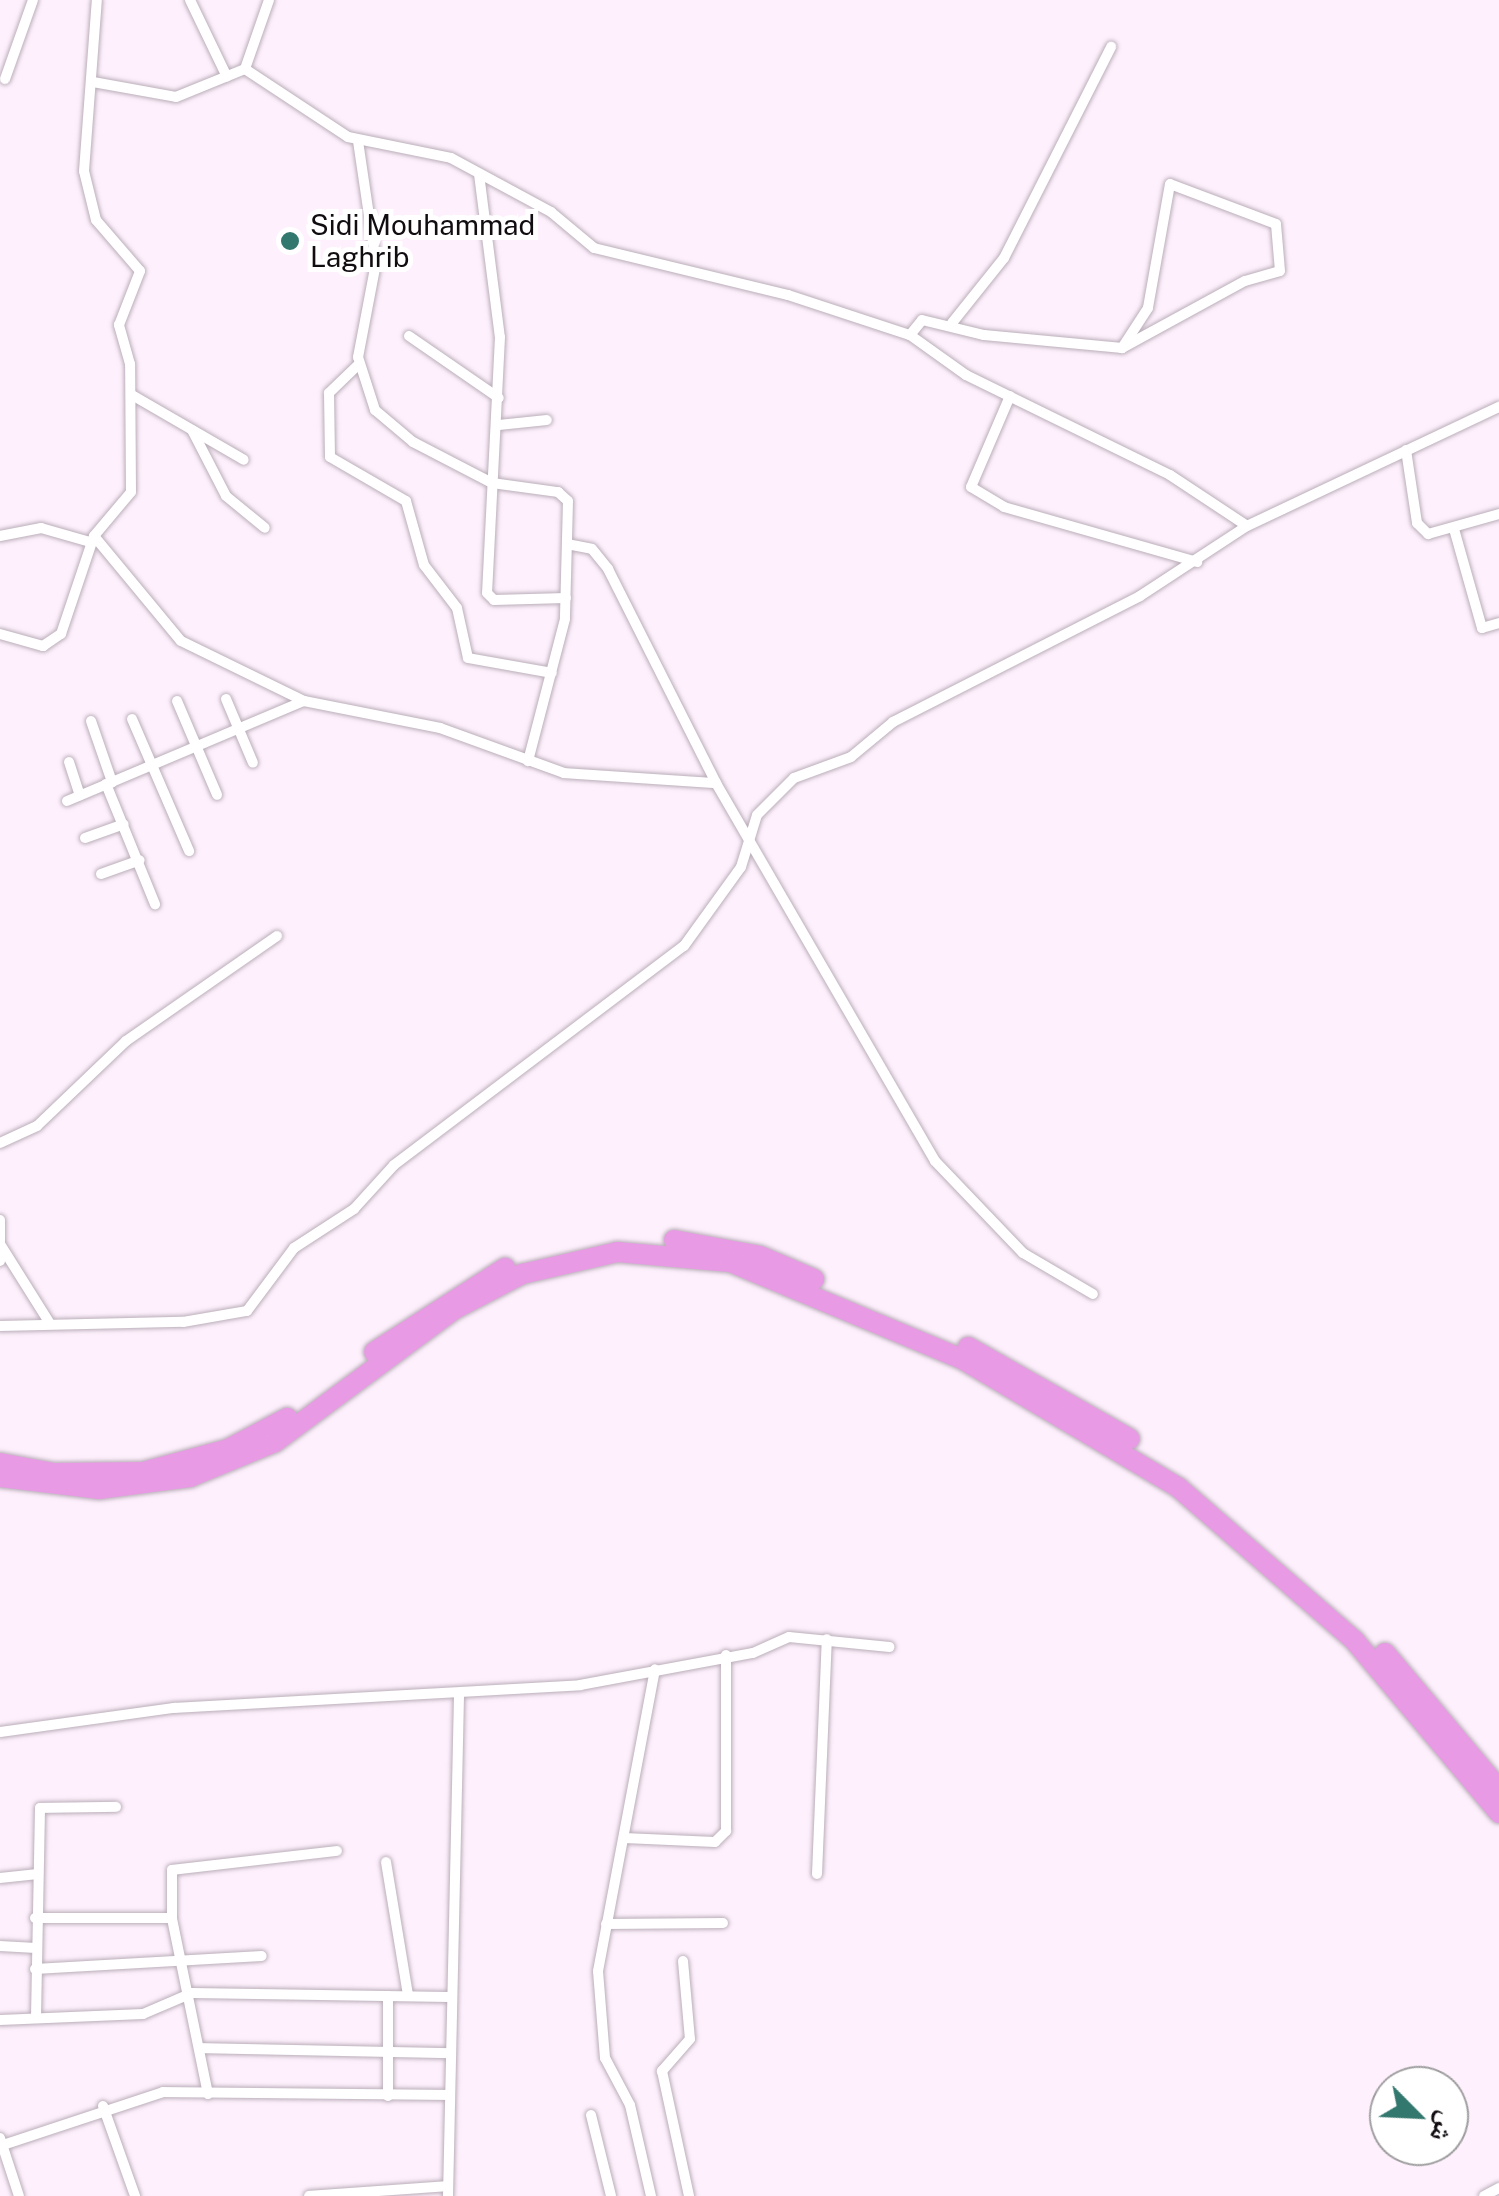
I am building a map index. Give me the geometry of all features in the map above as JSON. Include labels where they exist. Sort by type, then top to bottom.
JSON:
[{"type":"highway","points":[[0,1462],[99,1475],[186,1463],[268,1430],[418,1318],[528,1258],[585,1243],[702,1242],[760,1256],[925,1326],[1102,1420],[1187,1477],[1345,1610],[1499,1790]]},
{"type":"highway","points":[[0,1477],[98,1489],[190,1477],[275,1442],[455,1309],[522,1274],[617,1252],[716,1259],[948,1352],[1178,1488],[1354,1640],[1499,1813]]},
{"type":"street","points":[[6,80],[33,0]]},
{"type":"street","points":[[0,634],[43,646],[58,638],[92,539],[131,492],[132,395],[119,325],[140,271],[102,230],[86,188],[98,0]]},
{"type":"street","points":[[190,0],[227,77]]},
{"type":"street","points":[[93,82],[165,98],[245,69],[269,0]]},
{"type":"street","points":[[952,322],[1004,258],[1111,47]]},
{"type":"street","points":[[245,69],[358,141],[451,158],[551,212],[594,248],[788,294],[910,334],[1010,396],[1170,476],[1247,526]]},
{"type":"street","points":[[358,141],[376,258],[359,364],[375,410],[413,442],[492,483],[563,494],[566,598],[552,673],[528,761]]},
{"type":"street","points":[[479,174],[492,244],[499,398],[489,598],[566,598]]},
{"type":"street","points":[[910,334],[922,320],[952,322],[984,335],[1122,348],[1245,281],[1280,270],[1276,224],[1170,184],[1148,308],[1122,348]]},
{"type":"street","points":[[409,336],[499,398]]},
{"type":"street","points":[[359,364],[329,393],[330,457],[406,501],[424,564],[457,608],[472,661],[552,673]]},
{"type":"street","points":[[132,395],[244,460]]},
{"type":"street","points":[[1010,396],[971,487],[1004,506],[1197,562]]},
{"type":"street","points":[[0,1325],[183,1322],[247,1311],[294,1248],[354,1210],[394,1165],[684,946],[740,867],[757,815],[794,778],[852,757],[930,701],[1197,562],[1247,526],[1499,406]]},
{"type":"street","points":[[499,425],[547,420]]},
{"type":"street","points":[[192,429],[226,496],[265,528]]},
{"type":"street","points":[[1406,450],[1417,523],[1432,535],[1499,514]]},
{"type":"street","points":[[0,536],[55,529],[92,539],[181,641],[304,702],[440,728],[564,773],[716,782]]},
{"type":"street","points":[[1454,529],[1482,628],[1499,624]]},
{"type":"street","points":[[567,544],[592,549],[608,569],[716,782],[935,1160],[1023,1252],[1093,1294]]},
{"type":"street","points":[[226,699],[253,764]]},
{"type":"street","points":[[177,701],[217,796]]},
{"type":"street","points":[[67,801],[304,702]]},
{"type":"street","points":[[132,720],[189,851]]},
{"type":"street","points":[[91,721],[109,783],[155,904]]},
{"type":"street","points":[[68,762],[80,795]]},
{"type":"street","points":[[86,838],[124,824]]},
{"type":"street","points":[[101,874],[140,860]]},
{"type":"street","points":[[0,1143],[37,1126],[126,1041],[277,936]]},
{"type":"street","points":[[0,1220],[0,1261]]},
{"type":"street","points":[[2,1243],[49,1322]]},
{"type":"street","points":[[0,1732],[174,1708],[459,1695],[655,1669],[790,1637],[890,1647]]},
{"type":"street","points":[[817,1874],[827,1639]]},
{"type":"street","points":[[624,1838],[715,1842],[726,1830],[726,1655]]},
{"type":"street","points":[[650,2196],[630,2105],[604,2058],[598,1971],[655,1669]]},
{"type":"street","points":[[309,2196],[448,2191],[449,1997],[459,1695]]},
{"type":"street","points":[[36,2017],[41,1807],[116,1807]]},
{"type":"street","points":[[208,2094],[192,1993],[172,1918],[175,1867],[337,1852]]},
{"type":"street","points":[[386,1862],[408,1995]]},
{"type":"street","points":[[0,1878],[38,1874]]},
{"type":"street","points":[[36,1918],[172,1918]]},
{"type":"street","points":[[606,1924],[724,1922]]},
{"type":"street","points":[[0,1946],[36,1948]]},
{"type":"street","points":[[35,1968],[262,1956]]},
{"type":"street","points":[[683,1961],[690,2039],[662,2072],[689,2196]]},
{"type":"street","points":[[0,2020],[143,2014],[192,1993],[449,1997]]},
{"type":"street","points":[[388,1996],[388,2096]]},
{"type":"street","points":[[200,2048],[448,2053]]},
{"type":"street","points":[[20,2196],[2,2141],[104,2106],[163,2092],[448,2095]]},
{"type":"street","points":[[104,2106],[135,2196]]},
{"type":"street","points":[[591,2115],[611,2196]]},
{"type":"street","points":[[1484,2196],[1499,2188]]},
{"type":"place","name":"Sidi Mouhammad Laghrib","points":[[290,241]]}]
